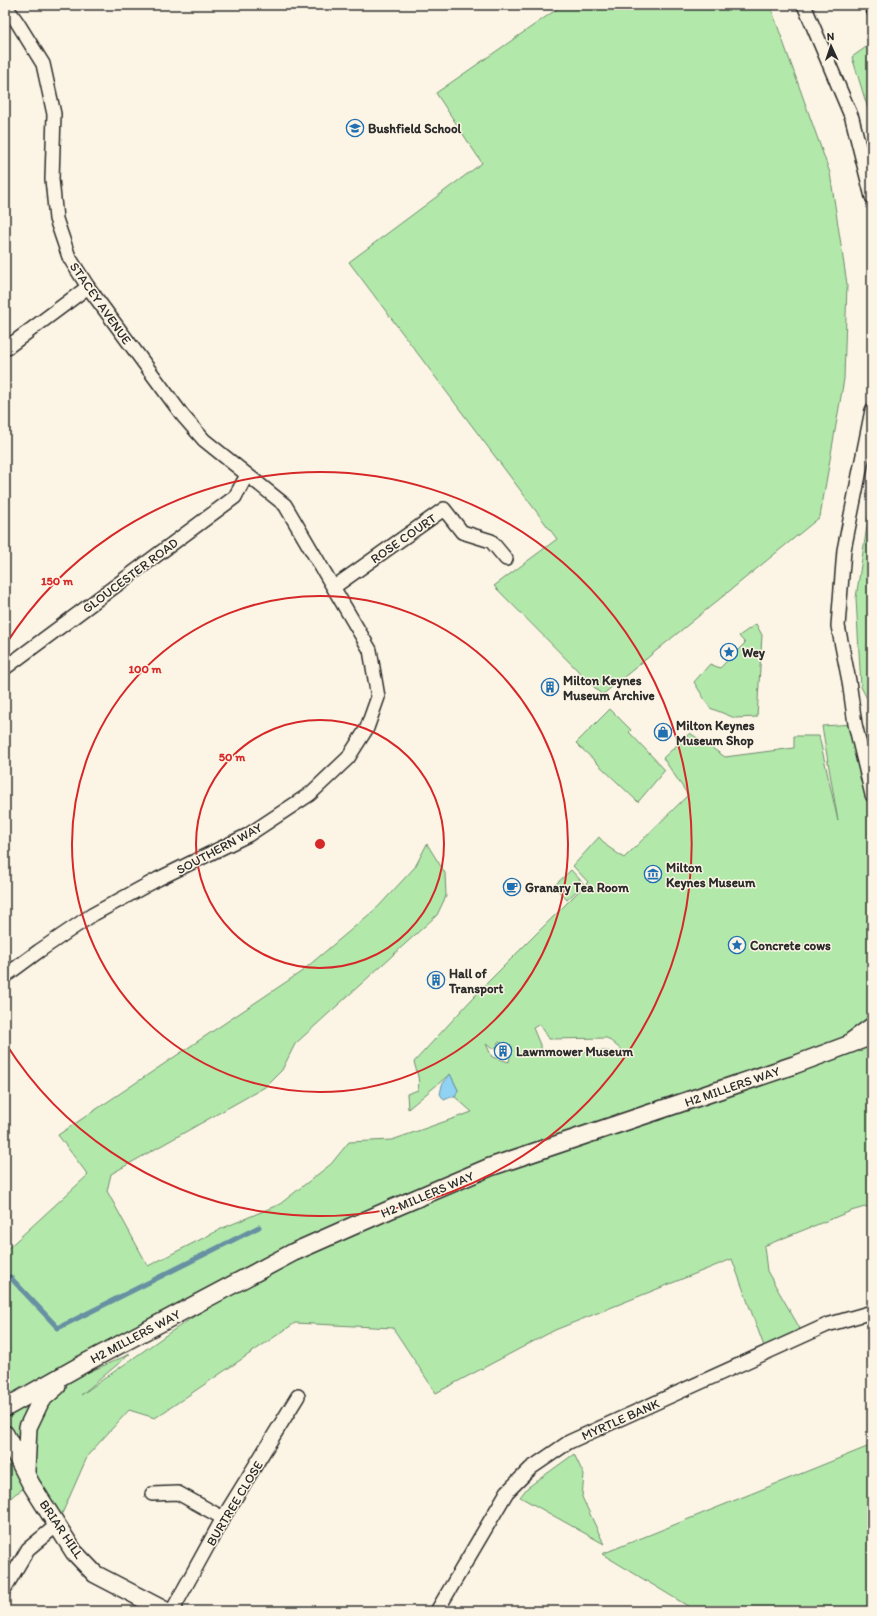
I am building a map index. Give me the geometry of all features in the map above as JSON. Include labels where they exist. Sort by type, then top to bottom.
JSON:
[{"type":"street","name":"STACEY AVENUE","points":[[5,5],[18,22],[43,64],[54,114],[52,179],[56,219],[69,257],[88,287],[183,416],[204,440],[247,475]]},
{"type":"street","points":[[804,5],[852,118],[872,197]]},
{"type":"street","points":[[5,349],[88,287]]},
{"type":"street","points":[[872,410],[844,550],[838,626],[849,681],[855,724],[872,796]]},
{"type":"street","name":"SOUTHERN WAY","points":[[5,976],[38,951],[92,915],[158,879],[248,835],[310,794],[348,758],[367,728],[378,696],[370,650],[285,505],[247,475]]},
{"type":"street","name":"GLOUCESTER ROAD","points":[[5,668],[235,497],[247,475]]},
{"type":"street","name":"ROSE COURT","points":[[334,587],[444,509],[462,532],[491,541],[506,559]]},
{"type":"street","points":[[840,1047],[872,1024]]},
{"type":"street","name":"H2 MILLERS WAY","points":[[5,1408],[85,1363],[294,1252],[449,1184],[490,1167],[794,1065],[872,1036]]},
{"type":"street","name":"MYRTLE BANK","points":[[437,1611],[508,1492],[531,1468],[568,1442],[827,1325],[872,1312]]},
{"type":"street","points":[[26,1473],[28,1427],[41,1400],[85,1363]]},
{"type":"street","name":"BURTREE CLOSE","points":[[172,1611],[223,1518],[298,1396]]},
{"type":"street","name":"BRIAR HILL","points":[[5,1434],[26,1473],[74,1552],[95,1574],[166,1611]]},
{"type":"street","points":[[152,1494],[178,1493],[223,1518]]},
{"type":"street","points":[[5,1588],[28,1549],[57,1525]]},
{"type":"green space","points":[[563,5],[770,5],[830,173],[847,284],[844,379],[820,517],[602,695],[494,586],[557,539],[349,262],[482,163],[436,93]]},
{"type":"green space","points":[[869,45],[872,51],[872,122],[852,57]]},
{"type":"green space","points":[[872,493],[872,708],[861,687],[856,598]]},
{"type":"green space","points":[[756,624],[762,635],[757,717],[735,718],[710,708],[694,682],[710,664],[720,668],[745,643],[739,636]]},
{"type":"green space","points":[[610,709],[631,730],[629,732],[665,770],[638,802],[576,743]]},
{"type":"green space","points":[[855,724],[872,795],[872,1205],[851,1211],[764,1246],[767,1271],[802,1332],[765,1349],[732,1259],[555,1330],[436,1393],[393,1328],[295,1323],[155,1418],[129,1410],[88,1455],[57,1525],[31,1484],[15,1494],[5,1504],[5,1409],[130,1354],[81,1395],[169,1333],[288,1255],[5,1408],[5,1251],[88,1175],[58,1135],[301,972],[378,907],[415,867],[427,844],[445,873],[446,896],[437,915],[295,1044],[282,1070],[265,1087],[111,1174],[107,1191],[148,1266],[223,1228],[280,1204],[331,1164],[349,1142],[392,1140],[472,1112],[455,1097],[458,1090],[450,1074],[408,1109],[407,1094],[418,1090],[419,1086],[414,1062],[484,986],[588,882],[573,866],[599,837],[607,846],[624,858],[688,795],[663,758],[690,733],[725,757],[794,748],[794,736],[819,736],[838,821],[822,726]],"holes":[[[540,1024],[549,1039],[607,1038],[629,1056],[622,1058],[607,1051],[543,1052],[533,1028]],[[498,1042],[512,1046],[509,1062],[492,1057],[486,1044],[491,1048],[496,1049]]]},
{"type":"green space","points":[[571,870],[584,884],[567,900],[554,886]]},
{"type":"green space","points":[[872,1445],[872,1611],[696,1611],[602,1554]]},
{"type":"green space","points":[[574,1454],[584,1475],[582,1497],[604,1544],[520,1497],[527,1488]]},
{"type":"water","points":[[450,1074],[458,1090],[455,1097],[444,1100],[440,1094],[442,1085]]},
{"type":"waterway","points":[[10,1277],[58,1328],[259,1227]]},
{"type":"railway","points":[[864,5],[872,23]]},
{"type":"place","name":"Bushfield School","points":[[355,128]]},
{"type":"place","name":"Wey","points":[[729,652]]},
{"type":"place","name":"Milton Keynes Museum Archive","points":[[550,687]]},
{"type":"place","name":"Milton Keynes Museum Shop","points":[[663,732]]},
{"type":"place","name":"Milton Keynes Museum","points":[[653,874]]},
{"type":"place","name":"Granary Tea Room","points":[[512,887]]},
{"type":"place","name":"Concrete cows","points":[[737,945]]},
{"type":"place","name":"Hall of Transport","points":[[436,980]]},
{"type":"place","name":"Lawnmower Museum","points":[[503,1051]]}]
